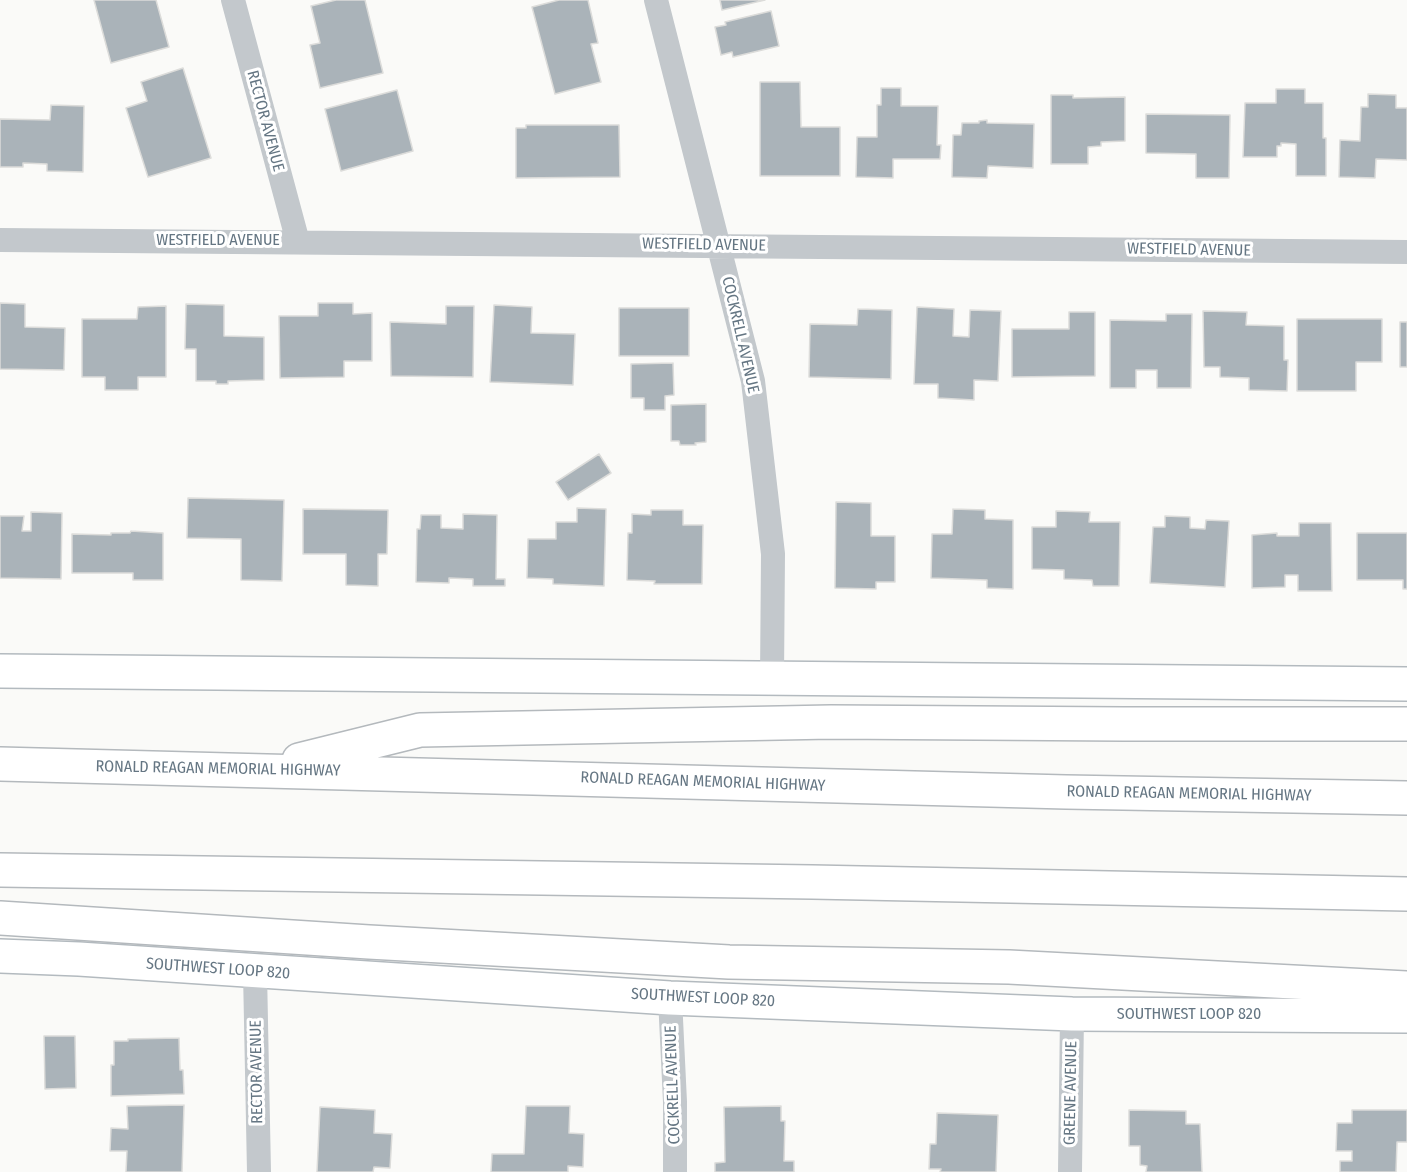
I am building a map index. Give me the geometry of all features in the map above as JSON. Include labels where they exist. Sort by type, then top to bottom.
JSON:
[{"type":"main road","points":[[0,671],[1407,684]]},
{"type":"main road","points":[[258,770],[420,730],[831,722],[1407,724]]},
{"type":"main road","name":"RONALD REAGAN MEMORIAL HIGHWAY","points":[[0,764],[1066,792],[1407,798]]},
{"type":"main road","points":[[0,870],[824,882],[1407,894]]},
{"type":"main road","points":[[0,918],[729,962],[1009,967],[1407,988]]},
{"type":"main road","name":"SOUTHWEST LOOP 820","points":[[0,956],[79,959],[670,998],[1072,1014],[1407,1016]]},
{"type":"street","name":"RECTOR AVENUE","points":[[233,0],[298,242]]},
{"type":"street","name":"COCKRELL AVENUE","points":[[656,0],[753,381],[773,554],[772,678]]},
{"type":"street","name":"WESTFIELD AVENUE","points":[[0,240],[1407,252]]},
{"type":"street","name":"RECTOR AVENUE","points":[[255,972],[259,1172]]},
{"type":"street","name":"COCKRELL AVENUE","points":[[670,998],[675,1102],[675,1172]]},
{"type":"street","name":"GREENE AVENUE","points":[[1070,1172],[1072,1014]]},
{"type":"building","points":[[94,0],[156,0],[169,47],[111,63]]},
{"type":"building","points":[[336,0],[365,0],[383,73],[320,88],[310,45],[320,43],[311,6]]},
{"type":"building","points":[[559,0],[588,0],[598,43],[591,44],[601,82],[555,94],[532,7]]},
{"type":"building","points":[[720,0],[765,0],[722,10]]},
{"type":"building","points":[[771,11],[779,46],[733,57],[732,52],[721,55],[715,27],[726,25],[725,22]]},
{"type":"building","points":[[183,68],[211,158],[148,177],[126,108],[147,101],[141,82]]},
{"type":"building","points":[[760,82],[800,82],[801,127],[840,127],[840,176],[760,176]]},
{"type":"building","points":[[881,88],[901,88],[901,106],[938,106],[937,145],[941,145],[940,159],[893,159],[893,178],[856,177],[857,137],[877,137],[877,105],[881,105]]},
{"type":"building","points":[[1276,89],[1305,89],[1305,103],[1323,103],[1326,176],[1296,176],[1296,144],[1281,143],[1281,146],[1277,146],[1277,157],[1243,157],[1245,103],[1276,103]]},
{"type":"building","points":[[397,90],[413,151],[341,171],[325,109]]},
{"type":"building","points":[[1368,94],[1396,95],[1396,108],[1407,108],[1407,160],[1376,159],[1375,178],[1339,177],[1340,140],[1360,141],[1361,107],[1368,107]]},
{"type":"building","points":[[1051,95],[1073,95],[1073,98],[1125,97],[1125,141],[1101,142],[1101,146],[1088,147],[1088,164],[1051,164]]},
{"type":"building","points":[[51,105],[84,106],[83,172],[47,171],[47,164],[23,163],[23,167],[0,167],[0,119],[50,120]]},
{"type":"building","points":[[1146,114],[1230,115],[1229,178],[1196,178],[1196,154],[1146,153]]},
{"type":"building","points":[[987,120],[987,123],[1034,124],[1033,168],[988,166],[987,178],[952,177],[953,135],[961,135],[962,123],[979,123],[979,121]]},
{"type":"building","points":[[526,125],[619,125],[620,177],[516,178],[516,128],[526,128]]},
{"type":"building","points":[[0,303],[25,304],[25,327],[65,328],[64,370],[0,369]]},
{"type":"building","points":[[318,303],[353,303],[353,314],[372,313],[372,361],[344,361],[344,377],[280,378],[279,316],[318,316]]},
{"type":"building","points":[[186,304],[224,305],[224,336],[264,337],[264,380],[228,381],[228,384],[216,384],[216,381],[196,381],[196,349],[185,349]]},
{"type":"building","points":[[494,305],[532,307],[531,333],[575,334],[573,385],[490,382]]},
{"type":"building","points":[[166,306],[166,377],[138,377],[138,390],[105,390],[105,377],[82,377],[82,319],[137,319],[138,307]]},
{"type":"building","points":[[446,306],[474,306],[473,377],[391,376],[390,322],[446,324]]},
{"type":"building","points":[[917,307],[954,309],[953,336],[969,337],[970,310],[1001,311],[998,381],[974,380],[974,400],[938,398],[938,384],[914,384]]},
{"type":"building","points":[[619,308],[689,308],[689,356],[619,356]]},
{"type":"building","points":[[858,309],[892,310],[891,379],[809,377],[810,324],[857,325]]},
{"type":"building","points":[[1203,311],[1247,312],[1246,325],[1284,326],[1284,360],[1288,360],[1287,391],[1249,390],[1249,378],[1220,377],[1220,367],[1204,367]]},
{"type":"building","points":[[1069,312],[1095,312],[1095,376],[1012,377],[1012,329],[1069,329]]},
{"type":"building","points":[[1166,314],[1192,314],[1191,388],[1157,388],[1157,370],[1136,370],[1136,388],[1110,388],[1110,320],[1166,321]]},
{"type":"building","points":[[1297,319],[1382,319],[1382,362],[1356,362],[1356,391],[1297,391]]},
{"type":"building","points":[[1400,322],[1407,322],[1407,367],[1400,367]]},
{"type":"building","points":[[673,363],[674,395],[665,396],[665,410],[644,410],[644,398],[631,398],[631,364]]},
{"type":"building","points":[[706,404],[706,442],[695,443],[696,445],[680,445],[679,441],[671,441],[671,405]]},
{"type":"building","points":[[599,454],[611,473],[568,500],[556,482]]},
{"type":"building","points":[[188,498],[284,500],[282,581],[241,580],[241,539],[187,538]]},
{"type":"building","points":[[836,502],[871,503],[871,536],[895,536],[895,582],[876,582],[876,589],[835,588]]},
{"type":"building","points":[[577,508],[606,509],[604,586],[553,584],[553,579],[527,578],[528,539],[556,539],[556,522],[577,522]]},
{"type":"building","points":[[303,509],[388,510],[387,554],[378,554],[378,586],[346,585],[346,554],[303,554]]},
{"type":"building","points":[[953,509],[985,510],[985,519],[1013,520],[1013,589],[987,588],[987,580],[931,578],[932,534],[952,534]]},
{"type":"building","points":[[651,510],[683,510],[683,525],[703,525],[702,584],[654,584],[655,581],[627,580],[628,533],[632,533],[632,514],[651,515]]},
{"type":"building","points":[[1056,511],[1090,512],[1089,522],[1120,522],[1119,586],[1093,586],[1092,580],[1064,579],[1064,570],[1032,569],[1032,527],[1056,527]]},
{"type":"building","points":[[31,512],[62,513],[61,579],[0,578],[0,516],[24,516],[22,531],[31,531]]},
{"type":"building","points":[[463,514],[497,515],[496,579],[505,579],[505,586],[473,586],[473,579],[449,578],[449,583],[416,582],[417,529],[420,529],[421,515],[441,515],[441,528],[463,529]]},
{"type":"building","points":[[1165,516],[1190,517],[1190,528],[1205,529],[1206,520],[1229,521],[1225,587],[1150,583],[1153,527],[1165,527]]},
{"type":"building","points":[[1299,523],[1331,523],[1332,591],[1298,591],[1298,575],[1285,575],[1285,587],[1252,588],[1252,535],[1277,533],[1277,536],[1299,536]]},
{"type":"building","points":[[131,531],[163,533],[163,580],[133,580],[133,573],[72,573],[72,534],[111,535],[111,533],[130,533]]},
{"type":"building","points":[[1357,533],[1407,533],[1407,589],[1403,589],[1403,580],[1357,580]]},
{"type":"building","points":[[44,1036],[75,1036],[76,1088],[45,1089]]},
{"type":"building","points":[[179,1038],[180,1070],[183,1070],[184,1094],[111,1096],[114,1041]]},
{"type":"building","points":[[184,1105],[182,1172],[126,1172],[127,1151],[110,1151],[111,1128],[128,1129],[127,1106]]},
{"type":"building","points":[[526,1106],[570,1106],[569,1133],[584,1134],[583,1167],[568,1166],[568,1172],[491,1172],[492,1154],[524,1154]]},
{"type":"building","points":[[781,1106],[781,1121],[785,1121],[784,1161],[794,1161],[794,1172],[715,1172],[715,1163],[725,1162],[724,1107]]},
{"type":"building","points":[[320,1107],[375,1110],[374,1133],[392,1134],[390,1168],[374,1167],[373,1172],[317,1172]]},
{"type":"building","points":[[1129,1110],[1186,1111],[1186,1124],[1200,1124],[1202,1172],[1146,1172],[1147,1166],[1140,1165],[1140,1146],[1129,1146]]},
{"type":"building","points":[[1352,1110],[1407,1110],[1407,1142],[1397,1142],[1396,1172],[1340,1172],[1340,1161],[1352,1161],[1352,1151],[1336,1151],[1337,1123],[1352,1123]]},
{"type":"building","points":[[937,1113],[998,1115],[996,1172],[940,1172],[941,1169],[929,1169],[930,1144],[936,1144]]}]
